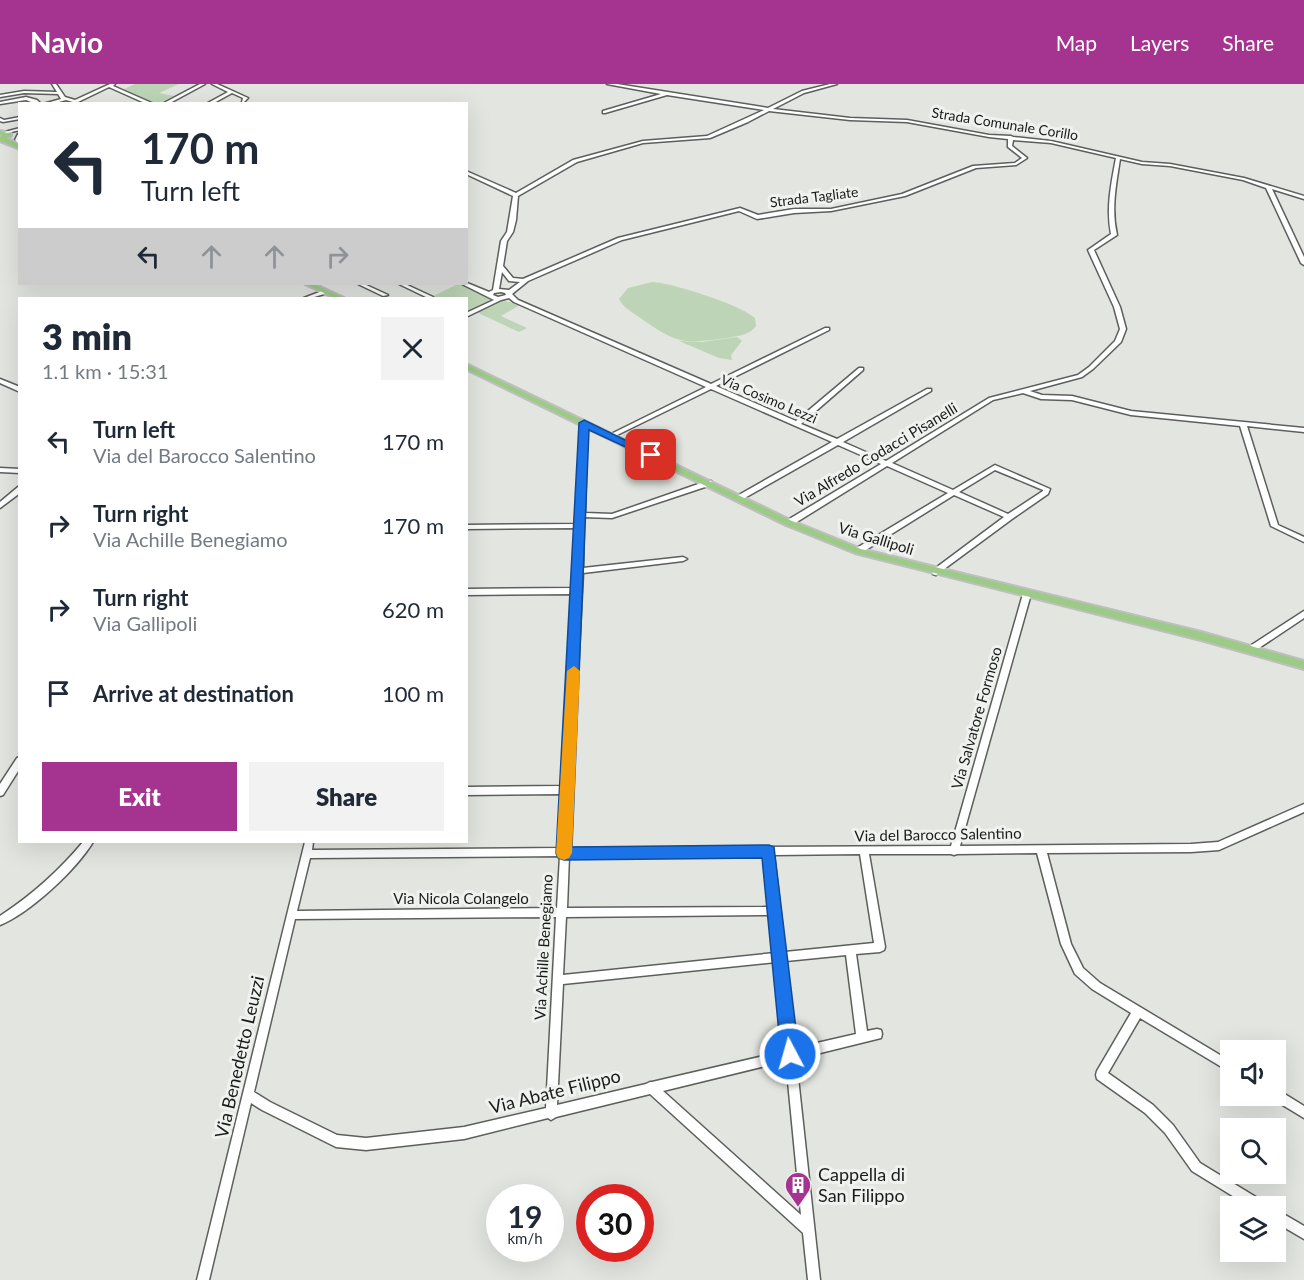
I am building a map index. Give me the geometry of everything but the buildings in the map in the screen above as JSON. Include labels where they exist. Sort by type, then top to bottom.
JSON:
[{"type":"main road","points":[[303,285],[330,297]]},
{"type":"main road","points":[[311,285],[338,297]]},
{"type":"main road","name":"Via Gallipoli","points":[[468,367],[789,523],[858,551],[1250,650],[1304,666]]},
{"type":"street","points":[[54,84],[59,93]]},
{"type":"street","points":[[168,102],[203,84]]},
{"type":"street","points":[[214,84],[246,98],[244,102]]},
{"type":"street","name":"Strada Comunale Corillo","points":[[609,84],[756,108],[854,120],[918,123],[988,136],[1051,142],[1118,158],[1205,171],[1268,186],[1304,198]]},
{"type":"street","points":[[643,90],[656,84]]},
{"type":"street","points":[[516,195],[575,161],[643,142],[702,138],[756,117],[806,91],[835,84]]},
{"type":"street","points":[[0,96],[24,92],[59,93],[76,102],[111,85],[148,102]]},
{"type":"street","points":[[212,102],[231,92]]},
{"type":"street","points":[[605,112],[668,93]]},
{"type":"street","points":[[0,103],[23,99],[38,102]]},
{"type":"street","points":[[756,108],[761,111],[756,117]]},
{"type":"street","points":[[1,120],[18,118]]},
{"type":"street","name":"Strada Tagliate","points":[[496,295],[620,239],[740,209],[757,217],[794,211],[831,210],[903,195],[975,166],[1016,164],[1025,158],[1010,146],[1011,137]]},
{"type":"street","name":"Via Alfredo Codacci Pisanelli","points":[[789,523],[889,464],[991,399],[1080,376],[1114,347],[1122,337],[1122,322],[1091,250],[1114,235],[1111,220],[1112,191],[1118,158]]},
{"type":"street","points":[[468,173],[516,195]]},
{"type":"street","points":[[1268,186],[1304,263]]},
{"type":"street","points":[[496,295],[504,242],[510,232],[516,195]]},
{"type":"street","points":[[501,267],[512,280],[526,280]]},
{"type":"street","points":[[362,285],[385,295]]},
{"type":"street","points":[[404,285],[430,297]]},
{"type":"street","points":[[468,285],[496,295],[507,292]]},
{"type":"street","points":[[468,314],[504,287],[514,287]]},
{"type":"street","name":"Via Cosimo Lezzi","points":[[507,292],[520,302]]},
{"type":"street","points":[[310,297],[322,293]]},
{"type":"street","name":"Via Cosimo Lezzi","points":[[496,295],[520,302],[1009,517]]},
{"type":"street","points":[[611,436],[827,329]]},
{"type":"street","points":[[797,424],[861,369]]},
{"type":"street","points":[[0,381],[18,389]]},
{"type":"street","points":[[739,498],[929,390]]},
{"type":"street","points":[[1024,391],[1041,398],[1072,398],[1131,413],[1304,430]]},
{"type":"street","name":"Via Achille Benegiamo","points":[[550,1113],[579,571],[584,423]]},
{"type":"street","points":[[1243,424],[1275,526],[1304,540]]},
{"type":"street","points":[[858,551],[995,467],[1047,489],[1046,492],[936,572]]},
{"type":"street","points":[[0,470],[18,471]]},
{"type":"street","points":[[581,515],[612,516],[709,483]]},
{"type":"street","points":[[0,506],[18,491]]},
{"type":"street","points":[[468,527],[581,526]]},
{"type":"street","points":[[579,571],[683,559]]},
{"type":"street","points":[[468,592],[577,591]]},
{"type":"street","name":"Via Salvatore Formoso","points":[[954,851],[1027,594]]},
{"type":"street","points":[[1250,650],[1304,614]]},
{"type":"street","points":[[0,792],[18,763]]},
{"type":"street","points":[[468,791],[568,790]]},
{"type":"street","name":"Via del Barocco Salentino","points":[[306,854],[954,851],[1218,846],[1304,808]]},
{"type":"street","points":[[0,921],[40,894],[64,873],[87,843]]},
{"type":"street","name":"Via Benedetto Leuzzi","points":[[203,1280],[309,843]]},
{"type":"street","points":[[1041,849],[1066,944],[1079,971],[1096,986],[1220,1060]]},
{"type":"street","points":[[557,980],[880,947],[864,851]]},
{"type":"street","points":[[769,852],[814,1280]]},
{"type":"street","name":"Via Nicola Colangelo","points":[[291,915],[774,911]]},
{"type":"street","points":[[850,950],[862,1037]]},
{"type":"street","points":[[1138,1011],[1101,1075],[1149,1109],[1169,1129],[1196,1167],[1244,1196]]},
{"type":"street","name":"Via Abate Filippo","points":[[248,1094],[266,1106],[317,1132],[348,1144],[366,1144],[464,1133],[878,1034]]},
{"type":"street","points":[[650,1087],[808,1230]]},
{"type":"street","points":[[1286,1101],[1304,1112]]},
{"type":"street","points":[[1286,1220],[1304,1229]]},
{"type":"green space","points":[[135,84],[179,84],[159,93],[174,96],[161,102],[153,102],[124,89]]},
{"type":"green space","points":[[652,282],[690,290],[722,301],[755,318],[756,326],[743,335],[711,340],[687,341],[669,336],[629,310],[619,299],[628,288]]},
{"type":"green space","points":[[456,285],[461,285],[486,294],[490,301],[468,312],[468,297],[431,297]]},
{"type":"green space","points":[[505,301],[520,305],[501,316],[527,328],[519,332],[476,312],[494,302]]},
{"type":"green space","points":[[737,337],[742,341],[731,355],[732,360],[719,358],[679,341],[702,342]]},
{"type":"slow traffic","points":[[564,853],[574,671]]},
{"type":"place","name":"Cappella di San Filippo","points":[[798,1208]]},
{"type":"route","points":[[651,455],[584,423],[579,571],[564,853],[769,852],[790,1054]]}]
